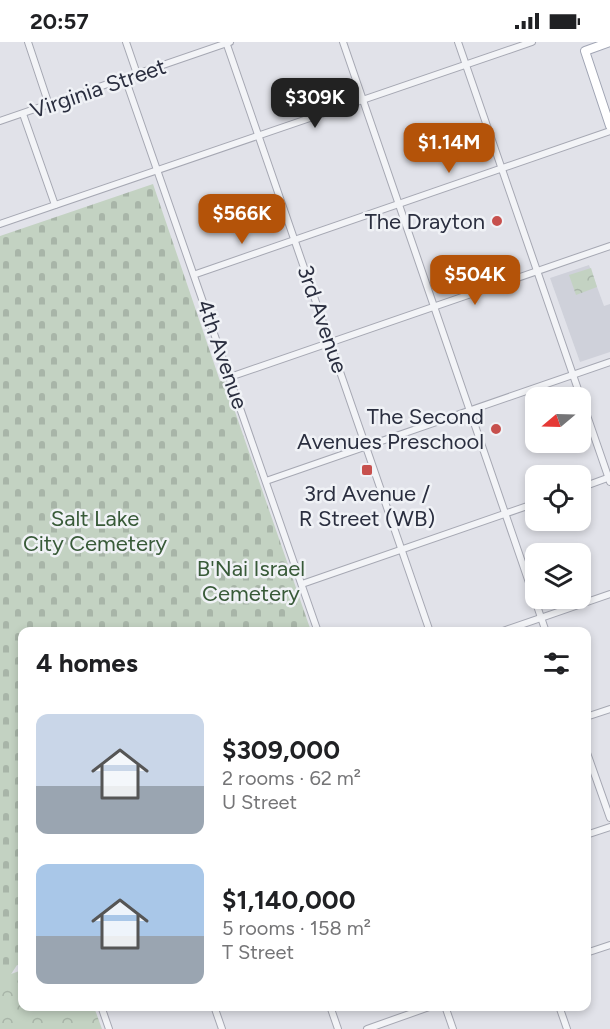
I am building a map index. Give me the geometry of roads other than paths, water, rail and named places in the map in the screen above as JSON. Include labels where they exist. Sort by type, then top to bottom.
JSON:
[{"type":"main road","points":[[610,42],[583,46],[610,126]]},
{"type":"street","points":[[28,42],[49,105]]},
{"type":"street","points":[[126,42],[137,74]]},
{"type":"street","name":"Virginia Street","points":[[0,121],[228,42]]},
{"type":"street","name":"3rd Avenue","points":[[228,42],[428,627]]},
{"type":"street","points":[[343,42],[544,627]]},
{"type":"street","points":[[458,42],[610,479],[591,485]]},
{"type":"street","points":[[0,224],[532,42]]},
{"type":"street","name":"4th Avenue","points":[[125,78],[316,627]]},
{"type":"street","points":[[23,114],[55,205]]},
{"type":"street","points":[[195,274],[610,131]]},
{"type":"street","points":[[230,377],[610,246]]},
{"type":"street","points":[[266,481],[610,362]]},
{"type":"street","points":[[302,584],[525,507]]},
{"type":"street","points":[[514,627],[610,594]]},
{"type":"street","points":[[591,715],[610,709]]},
{"type":"street","points":[[591,764],[610,818]]},
{"type":"street","points":[[591,834],[610,827]]},
{"type":"street","points":[[591,951],[610,945]]},
{"type":"street","points":[[103,1011],[109,1029]]},
{"type":"street","points":[[216,1011],[222,1029]]},
{"type":"street","points":[[332,1011],[338,1029]]},
{"type":"street","points":[[367,1029],[418,1011]]},
{"type":"street","points":[[447,1011],[453,1029]]},
{"type":"street","points":[[561,1011],[567,1029]]},
{"type":"place","name":"The Drayton","points":[[497,221]]},
{"type":"place","name":"The Second Avenues Preschool","points":[[496,429]]},
{"type":"place","name":"3rd Avenue / R Street (WB)","points":[[367,470]]},
{"type":"park label","name":"Salt Lake City Cemetery","points":[[95,530]]},
{"type":"park label","name":"B'Nai Israel Cemetery","points":[[251,580]]}]
